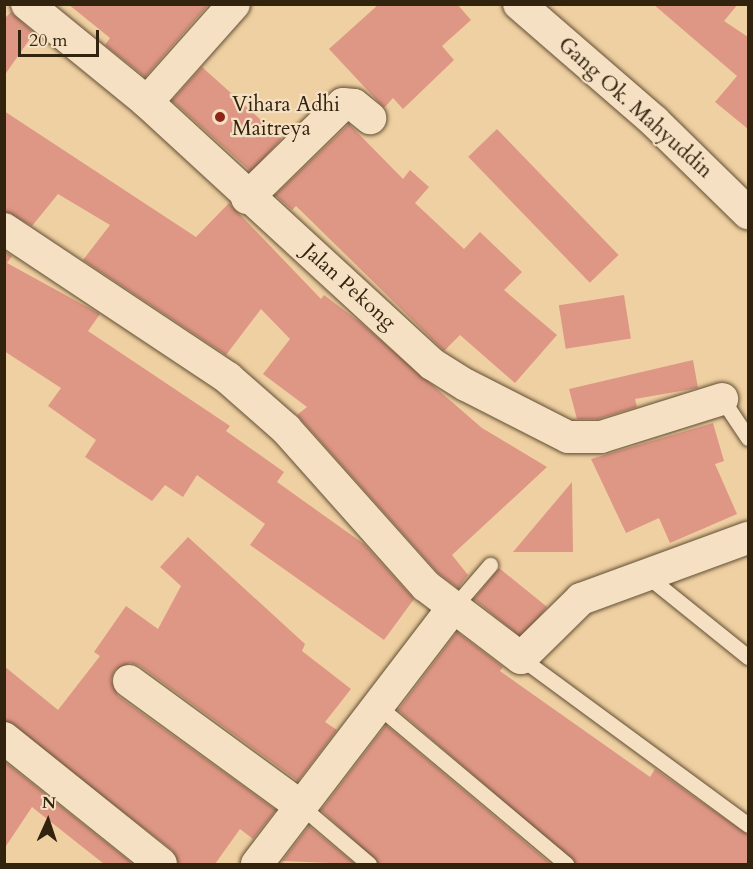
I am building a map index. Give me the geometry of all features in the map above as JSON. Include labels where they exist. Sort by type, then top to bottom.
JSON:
[{"type":"street","name":"Jalan Pekong","points":[[27,4],[147,102],[247,198],[432,364],[539,426],[568,437],[601,437],[722,399]]},
{"type":"street","points":[[147,102],[234,4]]},
{"type":"street","name":"Gang Ok. Mahyuddin","points":[[519,4],[654,121],[748,213]]},
{"type":"street","points":[[247,198],[343,104],[354,105],[370,118]]},
{"type":"street","points":[[4,229],[228,378],[286,429],[378,534],[453,608],[521,658],[581,599],[748,538]]},
{"type":"street","points":[[257,864],[453,608]]},
{"type":"street","points":[[129,681],[302,807]]},
{"type":"street","points":[[4,738],[161,864]]},
{"type":"lane","points":[[722,399],[748,438]]},
{"type":"lane","points":[[453,608],[490,565]]},
{"type":"lane","points":[[646,575],[748,657]]},
{"type":"lane","points":[[521,658],[748,825]]},
{"type":"lane","points":[[378,706],[566,864]]},
{"type":"lane","points":[[302,807],[369,864]]},
{"type":"building","points":[[68,4],[209,4],[145,77],[105,45],[110,38]]},
{"type":"building","points":[[379,4],[457,4],[471,20],[442,46],[454,60],[403,109],[393,98],[384,108],[329,49]]},
{"type":"building","points":[[653,4],[738,4],[724,21],[748,37],[748,129],[715,102],[737,76]]},
{"type":"building","points":[[11,12],[34,33],[4,76],[4,19]]},
{"type":"building","name":"Vihara Adhi Maitreya","points":[[202,67],[282,139],[251,172],[172,100]]},
{"type":"building","points":[[4,111],[196,237],[229,203],[321,299],[324,295],[361,323],[482,428],[547,467],[452,555],[468,575],[458,588],[438,573],[297,415],[307,407],[263,374],[290,339],[261,309],[226,355],[83,260],[110,225],[58,194],[32,226],[4,211]]},
{"type":"building","points":[[349,124],[403,179],[410,170],[429,187],[415,203],[464,249],[480,232],[522,272],[504,290],[557,335],[515,383],[460,335],[444,351],[296,206],[292,210],[275,195]]},
{"type":"building","points":[[497,129],[619,255],[590,283],[468,157]]},
{"type":"building","points":[[4,251],[12,256],[7,263],[100,314],[88,331],[230,426],[226,431],[284,472],[277,482],[364,544],[414,599],[384,640],[250,545],[265,524],[197,475],[183,497],[165,485],[152,501],[85,457],[96,440],[48,406],[61,388],[4,351]]},
{"type":"building","points":[[624,295],[631,338],[566,349],[559,305]]},
{"type":"building","points":[[693,360],[698,388],[635,399],[637,407],[598,419],[577,419],[569,389]]},
{"type":"building","points":[[713,423],[724,461],[715,464],[737,514],[670,543],[659,518],[626,533],[591,459]]},
{"type":"building","points":[[572,482],[573,552],[513,552]]},
{"type":"building","points":[[188,537],[305,644],[302,651],[351,689],[325,722],[337,730],[298,781],[140,666],[130,663],[115,670],[111,680],[118,696],[276,810],[253,839],[240,829],[215,864],[179,864],[172,850],[4,720],[4,666],[58,710],[100,656],[94,652],[126,606],[158,629],[181,586],[160,567]]},
{"type":"building","points":[[499,568],[547,607],[522,638],[474,599]]},
{"type":"building","points":[[457,632],[503,667],[500,671],[650,777],[655,769],[748,835],[748,864],[576,864],[398,710]]},
{"type":"building","points":[[386,725],[551,864],[379,864],[321,810]]},
{"type":"building","points":[[4,761],[133,864],[104,864],[32,807],[4,849]]},
{"type":"building","points":[[309,826],[355,864],[282,861]]},
{"type":"place","name":"Vihara Adhi Maitreya","points":[[220,117]]}]
